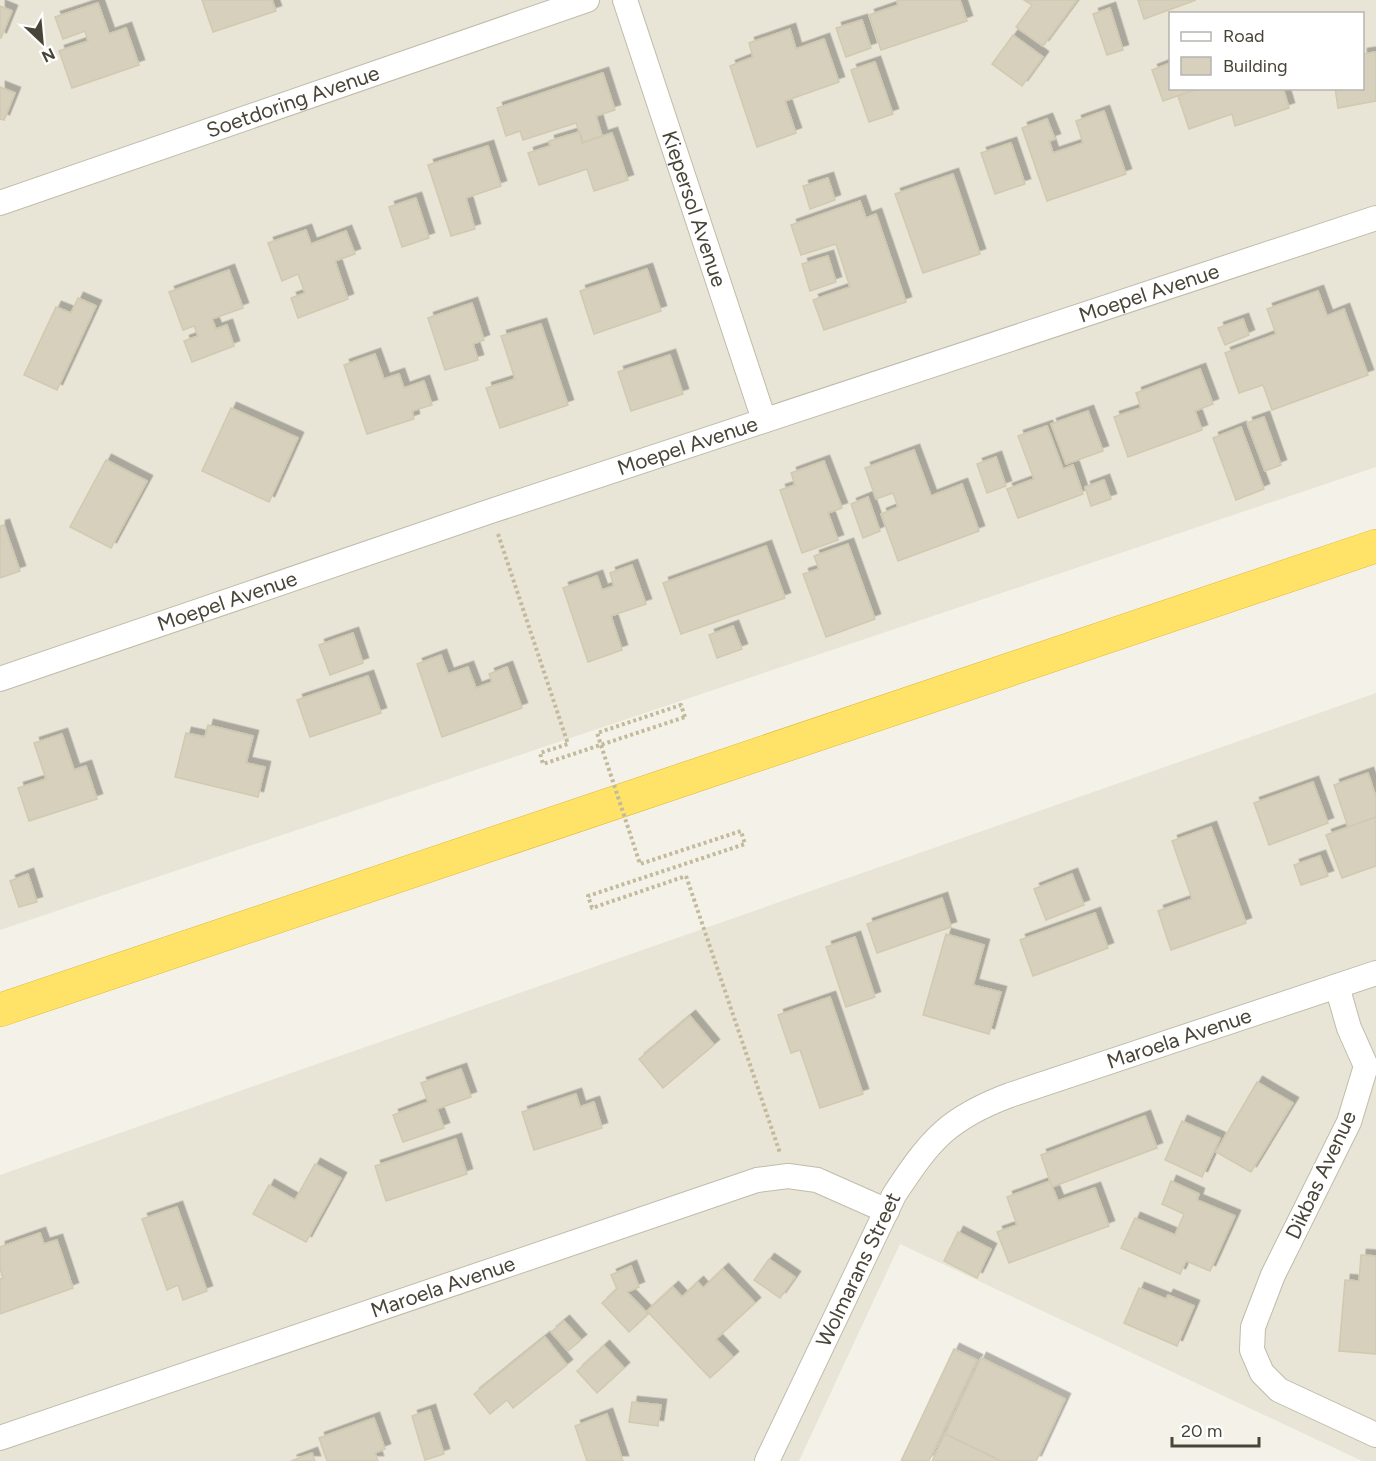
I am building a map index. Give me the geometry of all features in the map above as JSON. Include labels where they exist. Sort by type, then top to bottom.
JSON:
[{"type":"highway","points":[[0,1010],[1376,546]]},
{"type":"street","name":"Soetdoring Avenue","points":[[0,203],[587,0]]},
{"type":"street","name":"Kiepersol Avenue","points":[[625,0],[764,420]]},
{"type":"street","name":"Moepel Avenue","points":[[0,679],[491,511],[1376,218]]},
{"type":"street","name":"Maroela Avenue","points":[[983,1105],[1376,973]]},
{"type":"street","name":"Dikbas Avenue","points":[[1337,986],[1349,1028],[1371,1068],[1349,1122],[1273,1275],[1253,1327],[1252,1350],[1262,1373],[1280,1390],[1376,1435]]},
{"type":"street","name":"Wolmarans Street","points":[[767,1461],[894,1195],[917,1161],[941,1133],[960,1118],[983,1105]]},
{"type":"street","name":"Maroela Avenue","points":[[0,1438],[757,1180],[788,1176],[817,1180],[887,1210]]},
{"type":"path","points":[[491,511],[568,744],[540,753],[543,764],[598,746],[609,742],[620,739],[685,717],[681,705],[597,733],[601,744],[604,754],[615,788],[619,798],[640,864],[741,831],[745,844],[588,896],[592,908],[686,876],[788,1176]]},
{"type":"shaded area","points":[[0,0],[1376,0],[1376,467],[0,930]]},
{"type":"shaded area","points":[[1376,693],[1376,1461],[1362,1461],[900,1244],[799,1461],[0,1461],[0,1175]]},
{"type":"building","points":[[202,0],[272,0],[276,11],[213,32]]},
{"type":"building","points":[[897,0],[960,0],[967,21],[881,50],[869,15],[898,5]]},
{"type":"building","points":[[1024,0],[1077,0],[1043,46],[1016,27],[1032,5]]},
{"type":"building","points":[[1138,0],[1196,0],[1144,19]]},
{"type":"building","points":[[98,3],[109,34],[126,28],[139,65],[72,88],[59,51],[88,41],[85,31],[63,39],[55,17]]},
{"type":"building","points":[[0,6],[12,11],[1,38],[0,38]]},
{"type":"building","points":[[1110,8],[1123,50],[1107,55],[1093,14]]},
{"type":"building","points":[[862,20],[871,48],[846,57],[836,28]]},
{"type":"building","points":[[790,29],[796,49],[824,39],[839,82],[785,101],[796,133],[757,147],[730,66],[753,57],[749,43]]},
{"type":"building","points":[[1013,35],[1043,57],[1022,86],[992,64]]},
{"type":"building","points":[[1376,52],[1376,101],[1338,108],[1335,90],[1364,90],[1364,54]]},
{"type":"building","points":[[875,62],[893,114],[869,122],[851,70]]},
{"type":"building","points":[[1169,63],[1169,90],[1194,90],[1163,101],[1152,70]]},
{"type":"building","points":[[603,73],[615,110],[596,116],[602,136],[583,142],[576,123],[523,140],[520,131],[506,136],[497,108]]},
{"type":"building","points":[[0,87],[15,93],[4,120],[0,119]]},
{"type":"building","points":[[1194,90],[1284,90],[1289,108],[1235,126],[1232,114],[1189,129],[1178,96]]},
{"type":"building","points":[[1104,111],[1126,174],[1047,201],[1022,128],[1047,119],[1055,139],[1049,141],[1053,153],[1083,143],[1076,121]]},
{"type":"building","points":[[579,132],[582,143],[612,133],[628,180],[594,191],[587,169],[539,185],[528,153],[550,146],[549,141]]},
{"type":"building","points":[[1011,143],[1025,184],[995,194],[981,153]]},
{"type":"building","points":[[488,146],[501,186],[466,198],[475,229],[451,236],[428,165]]},
{"type":"building","points":[[953,174],[980,254],[923,273],[895,194]]},
{"type":"building","points":[[828,178],[835,200],[810,209],[803,186]]},
{"type":"building","points":[[416,198],[429,238],[402,247],[389,207]]},
{"type":"building","points":[[860,201],[866,218],[876,214],[906,302],[824,330],[813,300],[850,287],[836,244],[801,255],[791,225]]},
{"type":"building","points":[[306,230],[311,244],[346,231],[355,254],[335,261],[348,299],[298,318],[291,298],[305,293],[298,274],[282,281],[268,243]]},
{"type":"building","points":[[828,256],[836,282],[810,291],[802,264]]},
{"type":"building","points":[[647,269],[661,311],[594,334],[580,291]]},
{"type":"building","points":[[229,270],[243,308],[212,319],[216,329],[227,325],[234,346],[192,362],[184,341],[198,336],[194,326],[183,330],[169,292]]},
{"type":"building","points":[[1318,291],[1327,316],[1344,309],[1368,375],[1272,410],[1263,385],[1239,393],[1225,353],[1276,334],[1267,309]]},
{"type":"building","points":[[78,298],[96,306],[57,390],[24,375],[56,307],[71,313]]},
{"type":"building","points":[[472,303],[484,340],[473,344],[478,360],[445,370],[428,318]]},
{"type":"building","points":[[1243,319],[1249,335],[1225,345],[1218,328]]},
{"type":"building","points":[[541,324],[568,405],[500,428],[486,388],[515,379],[501,336]]},
{"type":"building","points":[[375,354],[384,379],[399,374],[404,388],[424,381],[432,405],[412,411],[414,419],[367,434],[344,365]]},
{"type":"building","points":[[670,355],[683,394],[631,411],[618,372]]},
{"type":"building","points":[[1200,369],[1213,404],[1195,411],[1202,430],[1128,457],[1114,417],[1141,408],[1136,393]]},
{"type":"building","points":[[231,408],[298,438],[269,502],[202,471]]},
{"type":"building","points":[[1088,411],[1103,451],[1066,464],[1051,424]]},
{"type":"building","points":[[1264,417],[1281,465],[1265,471],[1247,423]]},
{"type":"building","points":[[1047,426],[1063,469],[1073,465],[1083,494],[1018,518],[1007,489],[1034,479],[1018,436]]},
{"type":"building","points":[[1241,427],[1264,489],[1236,500],[1213,438]]},
{"type":"building","points":[[914,450],[931,496],[962,484],[979,531],[898,561],[881,514],[898,507],[893,493],[876,499],[865,468]]},
{"type":"building","points":[[996,457],[1006,486],[987,493],[977,464]]},
{"type":"building","points":[[106,460],[147,481],[111,548],[70,527]]},
{"type":"building","points":[[824,461],[842,508],[828,513],[838,540],[802,553],[780,490],[795,485],[791,473]]},
{"type":"building","points":[[1104,480],[1111,499],[1091,506],[1085,487]]},
{"type":"building","points":[[868,497],[880,531],[863,538],[851,504]]},
{"type":"building","points":[[4,525],[20,571],[0,578],[0,526]]},
{"type":"building","points":[[848,544],[875,619],[826,637],[803,574],[819,569],[814,556]]},
{"type":"building","points":[[766,546],[785,598],[681,634],[663,583]]},
{"type":"building","points":[[632,565],[646,604],[611,616],[622,650],[588,662],[563,588],[597,576],[602,590],[614,586],[610,573]]},
{"type":"building","points":[[733,626],[742,649],[717,658],[709,635]]},
{"type":"building","points":[[353,633],[363,663],[330,675],[319,645]]},
{"type":"building","points":[[441,655],[448,674],[468,667],[476,688],[492,682],[489,674],[507,667],[522,708],[442,737],[417,664]]},
{"type":"building","points":[[368,676],[381,713],[310,737],[297,700]]},
{"type":"building","points":[[208,725],[253,736],[246,763],[265,767],[258,797],[175,777],[186,733],[205,737]]},
{"type":"building","points":[[62,734],[74,770],[86,766],[97,799],[29,821],[18,788],[46,779],[34,743]]},
{"type":"building","points":[[1368,773],[1376,797],[1376,817],[1348,827],[1334,785]]},
{"type":"building","points":[[1313,782],[1328,823],[1269,845],[1254,803]]},
{"type":"building","points":[[1376,817],[1376,866],[1342,878],[1326,835]]},
{"type":"building","points":[[1211,827],[1246,923],[1171,950],[1158,911],[1192,899],[1172,841]]},
{"type":"building","points":[[1320,856],[1328,876],[1301,885],[1294,865]]},
{"type":"building","points":[[28,874],[37,902],[19,907],[10,881]]},
{"type":"building","points":[[1072,874],[1084,905],[1046,920],[1034,889]]},
{"type":"building","points":[[942,898],[951,927],[877,953],[867,924]]},
{"type":"building","points":[[1095,913],[1108,948],[1033,976],[1020,940]]},
{"type":"building","points":[[946,934],[984,945],[973,985],[1001,992],[989,1034],[923,1015]]},
{"type":"building","points":[[855,937],[875,997],[846,1007],[826,947]]},
{"type":"building","points":[[830,997],[863,1094],[820,1108],[800,1050],[791,1053],[778,1015]]},
{"type":"building","points":[[690,1016],[714,1045],[663,1088],[639,1059]]},
{"type":"building","points":[[461,1069],[471,1097],[437,1109],[444,1128],[403,1142],[393,1115],[428,1102],[421,1083]]},
{"type":"building","points":[[1257,1082],[1293,1103],[1251,1172],[1216,1152]]},
{"type":"building","points":[[576,1094],[580,1107],[594,1102],[602,1128],[534,1150],[522,1112]]},
{"type":"building","points":[[1145,1116],[1157,1148],[1052,1187],[1041,1155]]},
{"type":"building","points":[[1182,1121],[1220,1138],[1202,1177],[1165,1160]]},
{"type":"building","points":[[456,1139],[467,1174],[386,1201],[375,1166]]},
{"type":"building","points":[[315,1164],[341,1178],[306,1242],[253,1214],[269,1185],[295,1200]]},
{"type":"building","points":[[1050,1181],[1058,1201],[1095,1188],[1109,1226],[1009,1263],[997,1232],[1017,1225],[1007,1197]]},
{"type":"building","points":[[1171,1181],[1199,1194],[1197,1200],[1235,1216],[1210,1271],[1186,1261],[1180,1274],[1121,1248],[1135,1218],[1175,1235],[1184,1214],[1162,1204]]},
{"type":"building","points":[[177,1207],[207,1291],[183,1300],[178,1285],[167,1290],[142,1219]]},
{"type":"building","points":[[958,1232],[991,1249],[977,1278],[944,1261]]},
{"type":"building","points":[[40,1233],[44,1244],[57,1240],[73,1288],[0,1314],[0,1279],[3,1278],[0,1269],[0,1247]]},
{"type":"building","points":[[1361,1255],[1376,1256],[1376,1354],[1339,1351],[1345,1280],[1359,1281]]},
{"type":"building","points":[[769,1259],[795,1277],[780,1298],[754,1280]]},
{"type":"building","points":[[631,1266],[639,1287],[627,1292],[648,1314],[629,1332],[602,1303],[617,1289],[611,1275]]},
{"type":"building","points":[[723,1269],[755,1303],[716,1339],[733,1357],[710,1378],[647,1311],[673,1287],[682,1297],[698,1282],[703,1288]]},
{"type":"building","points":[[1139,1288],[1166,1299],[1168,1295],[1194,1306],[1177,1346],[1124,1323]]},
{"type":"building","points":[[564,1321],[581,1340],[568,1351],[551,1332]]},
{"type":"building","points":[[545,1337],[567,1365],[513,1408],[507,1400],[490,1414],[474,1394]]},
{"type":"building","points":[[604,1346],[624,1368],[597,1393],[577,1371]]},
{"type":"building","points":[[954,1349],[977,1360],[929,1461],[901,1461]]},
{"type":"building","points":[[981,1358],[1065,1399],[1036,1461],[1001,1461],[945,1434]]},
{"type":"building","points":[[632,1402],[661,1405],[658,1426],[629,1422]]},
{"type":"building","points":[[430,1410],[444,1454],[425,1460],[412,1416]]},
{"type":"building","points":[[607,1414],[623,1461],[587,1461],[575,1426]]},
{"type":"building","points":[[374,1418],[385,1449],[375,1453],[378,1461],[327,1461],[319,1438]]},
{"type":"building","points":[[945,1434],[1001,1461],[932,1461]]},
{"type":"building","points":[[312,1453],[315,1461],[291,1461]]}]
